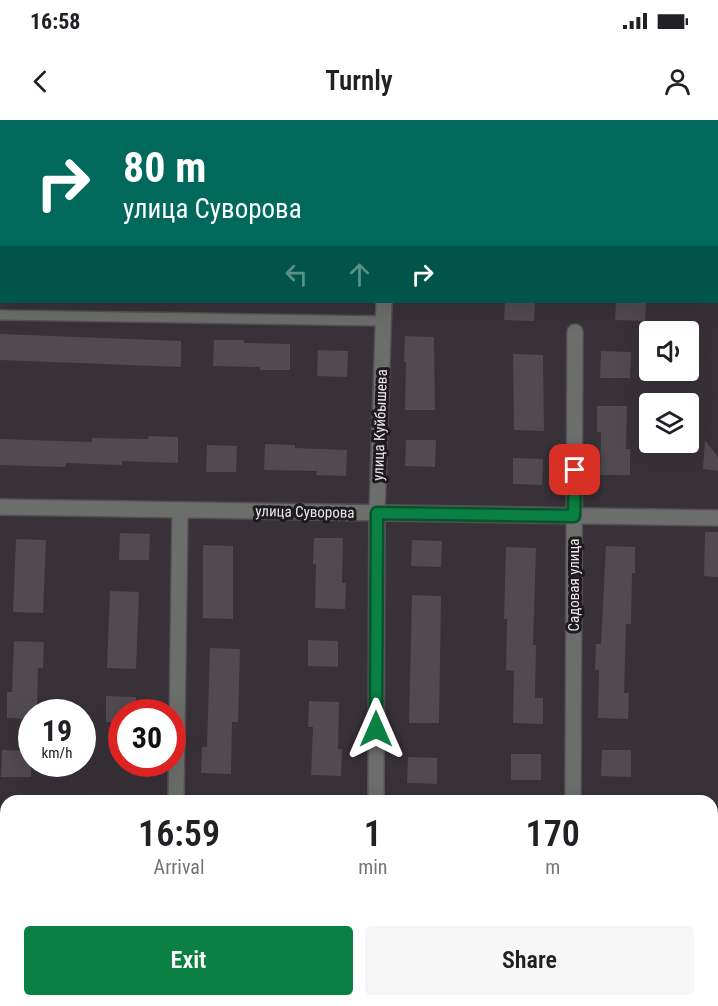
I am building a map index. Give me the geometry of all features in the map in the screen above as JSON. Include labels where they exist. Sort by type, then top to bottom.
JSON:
[{"type":"street","name":"улица Куйбышева","points":[[376,795],[377,513],[384,303]]},
{"type":"street","name":"Садовая улица","points":[[573,795],[575,332]]},
{"type":"street","name":"улица Суворова","points":[[0,507],[718,518]]},
{"type":"street","points":[[176,795],[180,510]]},
{"type":"lane","points":[[0,315],[384,321]]},
{"type":"building","points":[[505,303],[535,303],[534,321],[504,320]]},
{"type":"building","points":[[616,303],[646,303],[645,321],[615,320]]},
{"type":"building","points":[[0,334],[181,341],[181,367],[0,360]]},
{"type":"building","points":[[405,336],[434,337],[435,410],[405,410]]},
{"type":"building","points":[[214,340],[290,344],[290,370],[213,366]]},
{"type":"building","points":[[318,350],[348,351],[347,377],[317,376]]},
{"type":"building","points":[[601,351],[631,352],[630,378],[600,378]]},
{"type":"building","points":[[513,354],[543,355],[544,431],[514,430]]},
{"type":"building","points":[[597,406],[627,406],[626,449],[630,449],[630,475],[600,475],[601,432],[597,432]]},
{"type":"building","points":[[149,436],[178,437],[178,463],[122,461],[122,465],[66,463],[65,467],[0,465],[0,439],[92,442],[92,438],[148,439]]},
{"type":"building","points":[[406,440],[436,440],[435,467],[405,466]]},
{"type":"building","points":[[705,440],[718,457],[718,471],[703,469]]},
{"type":"building","points":[[265,444],[295,445],[295,448],[347,450],[346,476],[316,475],[317,471],[264,470]]},
{"type":"building","points":[[207,445],[237,446],[236,472],[206,472]]},
{"type":"building","points":[[513,458],[543,459],[542,485],[513,484]]},
{"type":"building","points":[[705,532],[718,532],[718,577],[704,576]]},
{"type":"building","points":[[120,533],[150,534],[149,560],[119,560]]},
{"type":"building","points":[[314,538],[343,538],[342,583],[346,583],[345,609],[315,608]]},
{"type":"building","points":[[16,539],[46,540],[43,613],[13,612]]},
{"type":"building","points":[[412,540],[442,541],[441,567],[411,566]]},
{"type":"building","points":[[203,545],[233,546],[233,619],[203,618]]},
{"type":"building","points":[[606,546],[635,547],[631,624],[626,624],[624,693],[629,693],[628,719],[598,718],[599,670],[595,670],[596,644],[601,644]]},
{"type":"building","points":[[506,547],[536,548],[533,645],[536,645],[535,698],[543,698],[543,724],[513,723],[514,671],[506,670],[507,619],[504,619]]},
{"type":"building","points":[[110,591],[139,592],[136,669],[107,668]]},
{"type":"building","points":[[412,595],[441,596],[439,723],[409,723]]},
{"type":"building","points":[[308,640],[338,641],[338,667],[308,666]]},
{"type":"building","points":[[14,641],[44,642],[43,668],[38,668],[37,699],[18,699],[18,718],[7,718],[7,692],[12,692]]},
{"type":"building","points":[[210,648],[240,649],[238,722],[232,722],[231,774],[201,773],[202,747],[207,747]]},
{"type":"building","points":[[106,696],[136,697],[136,699],[108,699],[108,722],[106,722]]},
{"type":"building","points":[[309,701],[339,702],[338,749],[342,749],[341,776],[311,775],[313,727],[308,727]]},
{"type":"building","points":[[2,750],[18,751],[18,777],[1,777]]},
{"type":"building","points":[[602,750],[631,750],[631,777],[601,776]]},
{"type":"building","points":[[511,754],[541,754],[541,780],[511,780]]},
{"type":"building","points":[[408,757],[437,758],[437,784],[407,783]]},
{"type":"route","points":[[376,729],[377,513],[574,516],[575,470]]}]
